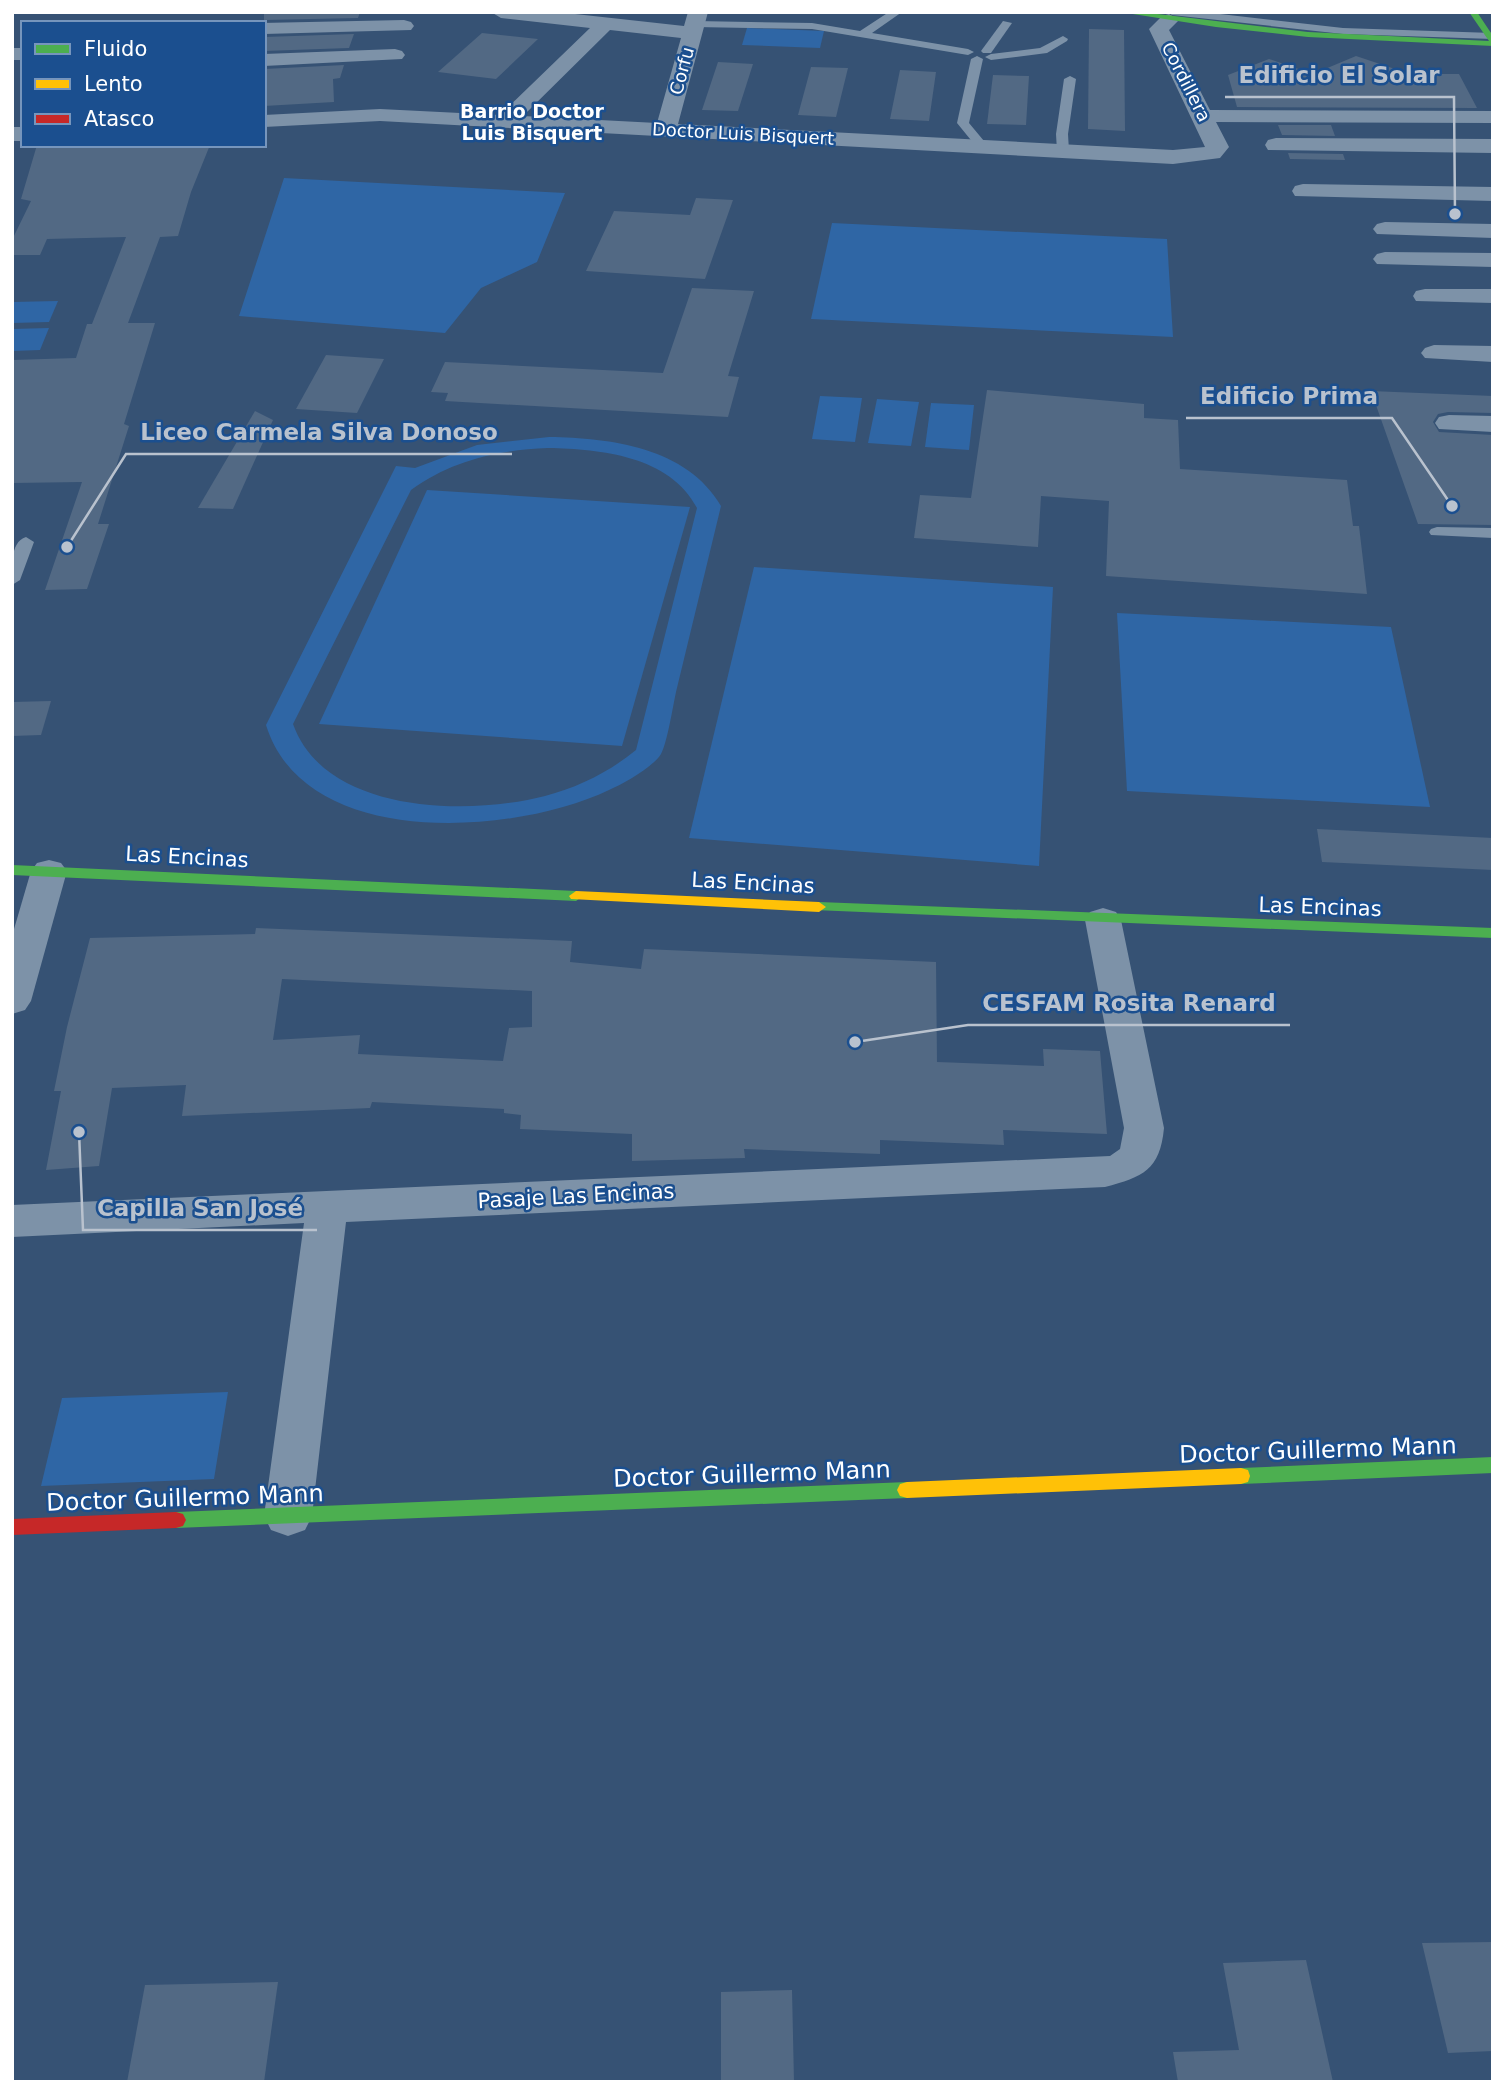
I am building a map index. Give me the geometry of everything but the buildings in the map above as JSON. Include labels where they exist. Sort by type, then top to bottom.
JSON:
[{"type":"street","points":[[501,12],[570,16],[605,24],[695,23]]},
{"type":"street","points":[[1124,12],[1355,40],[1487,30]]},
{"type":"street","points":[[1291,12],[1487,30]]},
{"type":"street","name":"Cordillera","points":[[1171,16],[1160,29],[1218,147]]},
{"type":"street","points":[[266,28],[406,19],[380,115]]},
{"type":"street","name":"Corfu","points":[[664,134],[695,23]]},
{"type":"street","points":[[506,121],[605,24]]},
{"type":"street","points":[[266,60],[396,55]]},
{"type":"street","name":"Doctor Luis Bisquert","points":[[266,121],[380,115],[506,121],[664,134],[982,146],[1173,157],[1212,153],[1218,147]]},
{"type":"street","points":[[1205,116],[1493,117]]},
{"type":"street","points":[[1276,145],[1493,146]]},
{"type":"street","points":[[1303,191],[1493,194]]},
{"type":"street","points":[[1385,229],[1493,231]]},
{"type":"street","points":[[1385,259],[1493,260]]},
{"type":"street","points":[[1425,296],[1493,296]]},
{"type":"street","points":[[1434,353],[1493,354]]},
{"type":"street","points":[[1450,423],[1493,424]]},
{"type":"street","name":"Las Encinas","points":[[12,870],[1103,920],[1493,933]]},
{"type":"street","points":[[12,1002],[49,871]]},
{"type":"street","name":"Pasaje Las Encinas","points":[[12,1221],[1105,1172],[1122,1168],[1136,1160],[1143,1149],[1144,1128],[1103,920]]},
{"type":"street","points":[[288,1516],[327,1207]]},
{"type":"street","name":"Doctor Guillermo Mann","points":[[12,1527],[1493,1465]]},
{"type":"lane","points":[[754,25],[777,12]]},
{"type":"lane","points":[[860,35],[897,12]]},
{"type":"lane","points":[[1234,12],[1387,27],[1487,30]]},
{"type":"lane","points":[[695,23],[812,26],[981,55],[1043,51],[1063,39]]},
{"type":"lane","points":[[982,146],[963,123],[981,55],[1007,23]]},
{"type":"lane","points":[[1063,151],[1062,134],[1070,79]]},
{"type":"lane","points":[[1437,532],[1493,533]]},
{"type":"lane","points":[[12,580],[26,542]]},
{"type":"shaded area","points":[[747,28],[824,31],[820,48],[742,45]]},
{"type":"shaded area","points":[[284,178],[565,193],[537,262],[481,288],[445,333],[239,316]]},
{"type":"shaded area","points":[[832,223],[1167,239],[1173,337],[811,319]]},
{"type":"shaded area","points":[[58,301],[49,322],[12,323],[12,302]]},
{"type":"shaded area","points":[[49,328],[40,350],[12,351],[12,329]]},
{"type":"shaded area","points":[[820,396],[862,398],[855,442],[812,439]]},
{"type":"shaded area","points":[[877,399],[919,402],[911,446],[868,443]]},
{"type":"shaded area","points":[[931,403],[974,405],[969,450],[925,447]]},
{"type":"shaded area","points":[[549,437],[597,440],[645,450],[688,470],[706,486],[721,506],[665,742],[657,759],[622,784],[569,805],[521,817],[469,822],[417,822],[367,813],[323,795],[288,766],[266,725],[396,466],[415,468],[477,445]],"holes":[[[548,448],[590,450],[652,466],[670,477],[685,491],[697,508],[636,750],[604,772],[570,788],[545,796],[478,806],[440,806],[402,801],[366,792],[335,776],[310,754],[293,724],[411,490],[443,471],[477,458]]]},
{"type":"shaded area","points":[[427,490],[690,507],[622,746],[319,724]]},
{"type":"shaded area","points":[[754,567],[1053,587],[1039,866],[689,838]]},
{"type":"shaded area","points":[[1117,613],[1391,627],[1430,807],[1127,791]]},
{"type":"shaded area","points":[[228,1392],[214,1479],[41,1486],[62,1398]]},
{"type":"traffic: fast","points":[[1124,12],[1308,34],[1493,44]]},
{"type":"traffic: fast","points":[[1473,12],[1493,42]]},
{"type":"traffic: fast","points":[[12,870],[576,896]]},
{"type":"traffic: fast","points":[[819,907],[1493,933]]},
{"type":"traffic: fast","points":[[1241,1476],[1493,1465]]},
{"type":"traffic: fast","points":[[176,1520],[907,1490]]},
{"type":"traffic: slow","points":[[576,896],[819,907]]},
{"type":"traffic: slow","points":[[907,1490],[1241,1476]]},
{"type":"traffic: jam","points":[[12,1527],[176,1520]]},
{"type":"place","name":"Edificio El Solar","points":[[1455,214]]},
{"type":"place","name":"Edificio Prima","points":[[1452,506]]},
{"type":"place","name":"Liceo Carmela Silva Donoso","points":[[67,547]]},
{"type":"place","name":"CESFAM Rosita Renard","points":[[855,1042]]},
{"type":"place","name":"Capilla San José","points":[[79,1132]]},
{"type":"district","name":"Barrio Doctor Luis Bisquert","points":[[532,122]]}]
